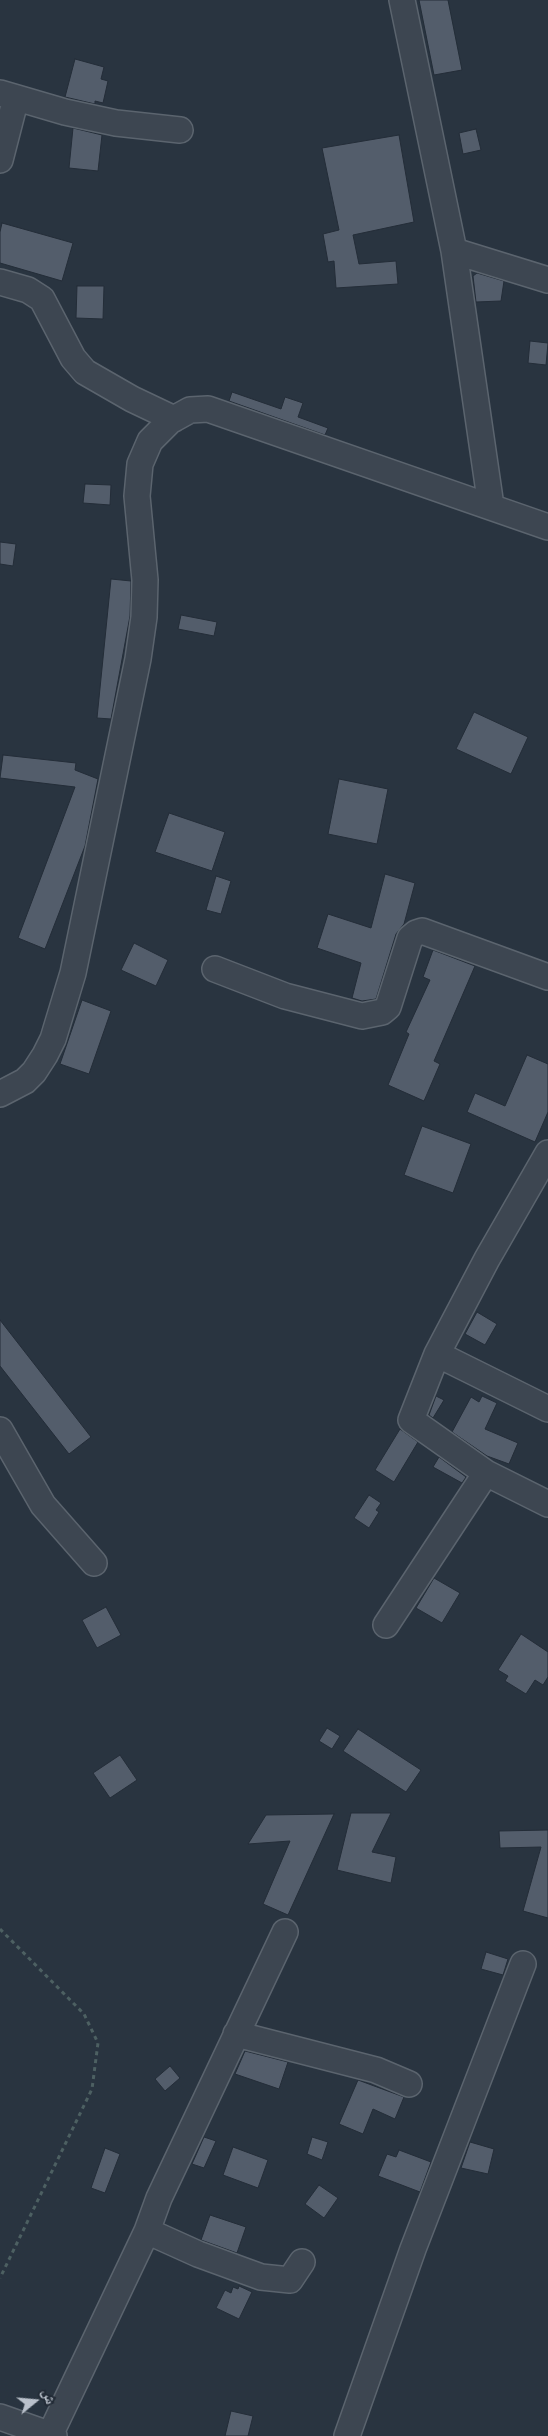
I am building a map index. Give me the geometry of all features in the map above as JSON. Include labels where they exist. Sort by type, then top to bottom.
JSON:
[{"type":"street","points":[[402,0],[454,251],[491,506]]},
{"type":"street","points":[[0,160],[8,96],[65,112],[116,123],[180,130]]},
{"type":"street","points":[[454,251],[548,280]]},
{"type":"street","points":[[0,282],[28,290],[42,299],[73,358],[85,372],[132,399],[174,419]]},
{"type":"street","points":[[0,1094],[25,1081],[34,1072],[45,1055],[59,1020],[73,972],[119,760],[144,616],[145,580],[137,496],[140,464],[150,441],[174,419],[190,410],[208,409],[548,527]]},
{"type":"street","points":[[215,969],[285,996],[362,1016],[373,1015],[388,1007],[410,938],[422,931],[548,977]]},
{"type":"street","points":[[548,1153],[486,1258],[438,1354],[411,1420],[486,1474],[548,1504]]},
{"type":"street","points":[[438,1354],[548,1409]]},
{"type":"street","points":[[0,1430],[44,1504],[94,1563]]},
{"type":"street","points":[[386,1625],[486,1474]]},
{"type":"street","points":[[0,2417],[52,2435],[147,2231],[159,2198],[284,1932]]},
{"type":"street","points":[[347,2436],[413,2249],[523,1964]]},
{"type":"street","points":[[236,2034],[376,2070],[409,2084]]},
{"type":"street","points":[[147,2231],[198,2254],[260,2277],[290,2280],[302,2262]]},
{"type":"path","points":[[0,1928],[84,2014],[98,2043],[92,2089],[0,2278]]},
{"type":"building","points":[[419,0],[448,0],[462,70],[434,75]]},
{"type":"building","points":[[75,59],[104,67],[101,79],[108,81],[103,103],[95,101],[95,104],[65,97]]},
{"type":"building","points":[[73,128],[102,135],[98,171],[69,168]]},
{"type":"building","points":[[476,129],[481,150],[463,154],[459,133]]},
{"type":"building","points":[[399,135],[414,222],[353,235],[359,264],[396,261],[398,284],[336,288],[334,261],[328,262],[323,234],[339,230],[322,148]]},
{"type":"building","points":[[2,223],[73,243],[62,281],[0,263],[0,232]]},
{"type":"building","points":[[477,273],[504,281],[501,301],[476,302],[473,276]]},
{"type":"building","points":[[77,286],[104,286],[103,319],[76,318]]},
{"type":"building","points":[[530,341],[548,343],[546,365],[528,363]]},
{"type":"building","points":[[232,392],[281,409],[285,397],[303,403],[298,417],[328,428],[325,435],[229,401]]},
{"type":"building","points":[[85,484],[111,485],[110,505],[83,503]]},
{"type":"building","points":[[0,542],[16,544],[13,566],[0,564]]},
{"type":"building","points":[[111,579],[131,581],[130,616],[111,719],[97,718]]},
{"type":"building","points":[[181,615],[217,622],[214,636],[178,629]]},
{"type":"building","points":[[474,712],[528,737],[511,774],[456,749]]},
{"type":"building","points":[[3,755],[76,763],[75,770],[98,779],[85,846],[45,949],[18,938],[75,787],[0,778]]},
{"type":"building","points":[[339,779],[388,789],[377,844],[328,834]]},
{"type":"building","points":[[169,813],[225,832],[212,871],[155,852]]},
{"type":"building","points":[[385,874],[415,883],[404,924],[396,934],[376,999],[362,1001],[352,998],[361,963],[317,948],[328,914],[371,928]]},
{"type":"building","points":[[216,876],[231,881],[221,914],[206,910]]},
{"type":"building","points":[[134,943],[168,960],[156,986],[121,970]]},
{"type":"building","points":[[433,950],[475,966],[434,1061],[440,1064],[424,1101],[388,1085],[409,1034],[406,1032],[430,980],[423,977]]},
{"type":"building","points":[[82,1000],[111,1011],[89,1074],[60,1064]]},
{"type":"building","points":[[527,1055],[548,1064],[548,1112],[535,1142],[467,1112],[475,1093],[505,1106]]},
{"type":"building","points":[[422,1126],[471,1144],[453,1193],[404,1175]]},
{"type":"building","points":[[477,1312],[497,1324],[485,1345],[465,1334]]},
{"type":"building","points":[[0,1320],[91,1437],[69,1454],[0,1366]]},
{"type":"building","points":[[436,1396],[444,1400],[433,1418],[429,1415]]},
{"type":"building","points":[[482,1396],[497,1403],[485,1429],[518,1443],[509,1464],[487,1456],[452,1432],[471,1397],[479,1402]]},
{"type":"building","points":[[400,1429],[418,1442],[394,1482],[375,1470]]},
{"type":"building","points":[[439,1457],[466,1477],[462,1483],[433,1467]]},
{"type":"building","points":[[369,1495],[381,1503],[376,1510],[379,1512],[369,1528],[354,1518]]},
{"type":"building","points":[[434,1578],[460,1593],[442,1623],[416,1608]]},
{"type":"building","points":[[106,1607],[121,1635],[97,1648],[82,1620]]},
{"type":"building","points":[[521,1634],[548,1652],[548,1677],[543,1685],[535,1680],[526,1694],[505,1681],[508,1676],[498,1670]]},
{"type":"building","points":[[327,1728],[340,1736],[332,1749],[319,1741]]},
{"type":"building","points":[[358,1729],[421,1770],[406,1792],[343,1751]]},
{"type":"building","points":[[120,1755],[137,1780],[110,1798],[93,1773]]},
{"type":"building","points":[[351,1813],[391,1813],[372,1852],[396,1857],[391,1883],[337,1870]]},
{"type":"building","points":[[334,1814],[288,1915],[263,1904],[290,1841],[248,1844],[266,1815]]},
{"type":"building","points":[[548,1830],[548,1918],[523,1911],[541,1847],[500,1848],[499,1831]]},
{"type":"building","points":[[486,1952],[508,1959],[503,1975],[481,1969]]},
{"type":"building","points":[[245,2051],[288,2062],[279,2089],[235,2074]]},
{"type":"building","points":[[170,2066],[180,2078],[165,2091],[155,2079]]},
{"type":"building","points":[[358,2080],[404,2097],[395,2119],[373,2109],[363,2134],[339,2124]]},
{"type":"building","points":[[204,2137],[216,2141],[204,2168],[192,2164]]},
{"type":"building","points":[[312,2137],[328,2142],[322,2160],[307,2154]]},
{"type":"building","points":[[470,2142],[494,2149],[488,2174],[461,2168]]},
{"type":"building","points":[[233,2147],[268,2160],[258,2188],[223,2175]]},
{"type":"building","points":[[105,2148],[120,2154],[105,2193],[91,2188]]},
{"type":"building","points":[[399,2150],[431,2162],[420,2192],[378,2176],[387,2154],[396,2157]]},
{"type":"building","points":[[319,2185],[338,2198],[324,2218],[305,2204]]},
{"type":"building","points":[[210,2215],[246,2227],[237,2253],[201,2240]]},
{"type":"building","points":[[239,2286],[252,2292],[239,2319],[216,2308],[225,2290],[231,2293],[233,2287],[238,2289]]},
{"type":"building","points":[[231,2411],[253,2416],[248,2436],[225,2436]]}]
